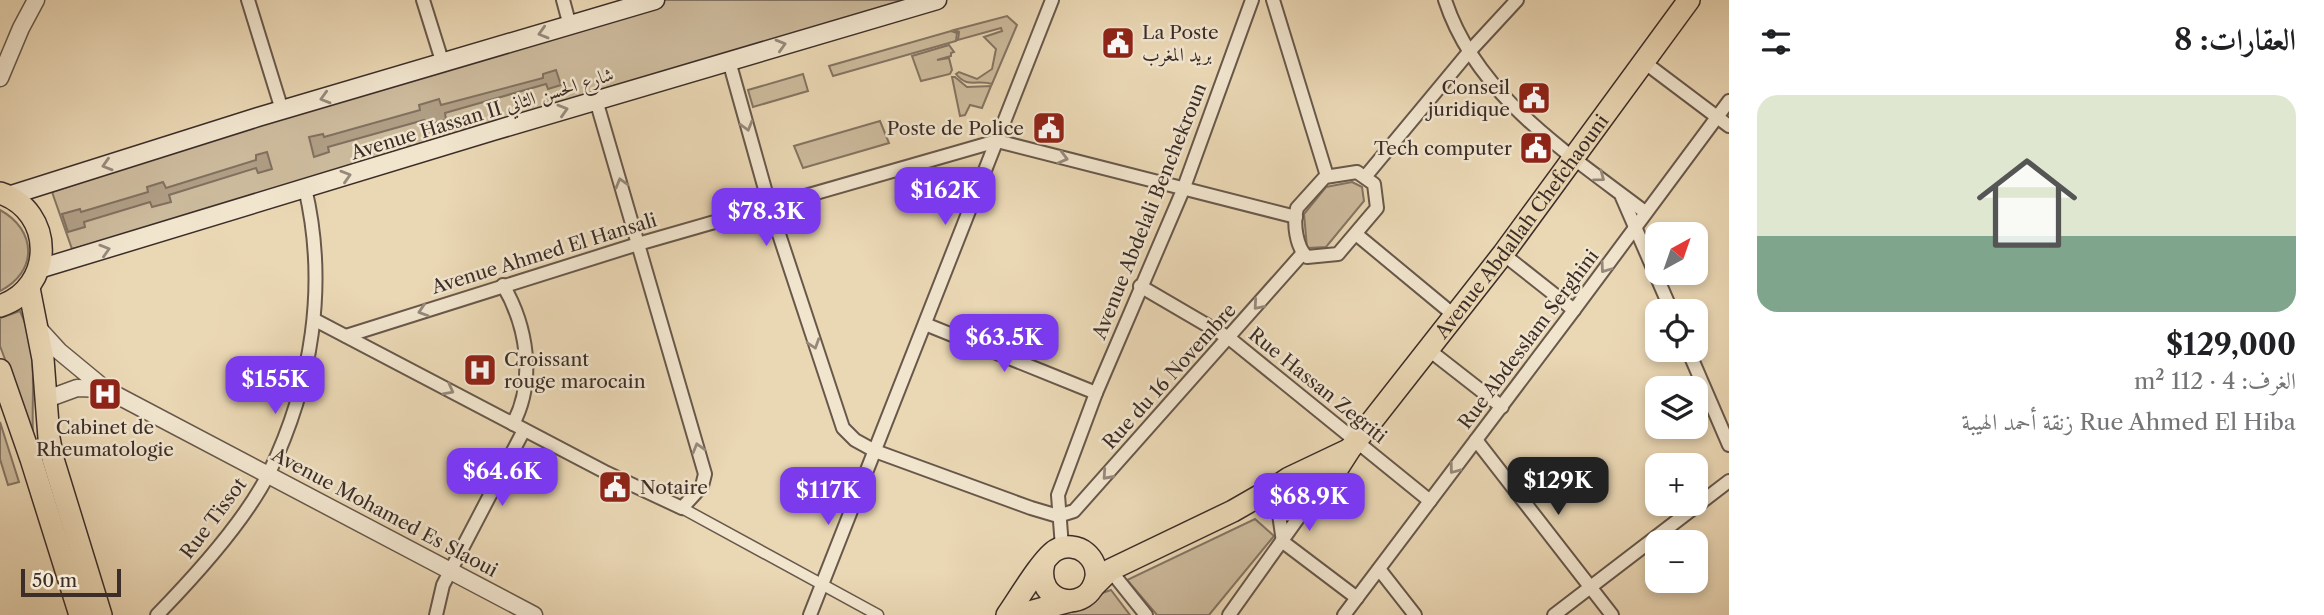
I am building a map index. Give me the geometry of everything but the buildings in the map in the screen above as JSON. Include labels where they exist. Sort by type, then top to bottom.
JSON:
[{"type":"main road","points":[[3,192],[655,0]]},
{"type":"main road","name":"Avenue Hassan II شارع الحسن الثاني","points":[[34,278],[305,188],[937,0]]},
{"type":"main road","name":"Avenue Abdallah Chefchaouni","points":[[1308,505],[1323,491],[1323,472],[1353,445],[1455,316],[1689,0]]},
{"type":"main road","points":[[3,192],[25,208],[37,226],[42,248],[34,278],[49,438],[101,615]]},
{"type":"main road","points":[[0,306],[14,300],[34,278]]},
{"type":"main road","points":[[0,370],[80,615]]},
{"type":"main road","points":[[1018,615],[1084,597],[1099,574],[1233,511],[1278,499],[1323,472]]},
{"type":"main road","points":[[1278,499],[1289,511],[1308,505]]},
{"type":"main road","points":[[1007,615],[1050,554],[1062,547],[1076,547],[1088,554],[1099,574]]},
{"type":"main road","points":[[1044,563],[1042,577],[1047,590],[1057,598],[1071,601]]},
{"type":"street","points":[[0,78],[36,0]]},
{"type":"street","points":[[248,0],[282,110]]},
{"type":"street","points":[[423,0],[443,64]]},
{"type":"street","points":[[562,0],[570,26]]},
{"type":"street","points":[[810,615],[1052,0]]},
{"type":"street","name":"Avenue Abdelali Benchekroun","points":[[1062,547],[1058,495],[1096,393],[1183,190],[1252,0]]},
{"type":"street","points":[[1273,0],[1327,176]]},
{"type":"street","points":[[1445,0],[1455,29],[1468,53],[1520,113],[1645,212]]},
{"type":"street","points":[[1366,177],[1468,53],[1517,0]]},
{"type":"street","points":[[0,55],[21,28]]},
{"type":"street","points":[[729,61],[770,207],[841,424],[850,435],[875,451],[1058,516]]},
{"type":"street","points":[[1644,62],[1729,126]]},
{"type":"street","points":[[596,100],[705,474],[702,486],[682,508]]},
{"type":"street","name":"Rue Abdesslam Serghini","points":[[1344,615],[1729,101]]},
{"type":"street","points":[[997,141],[1296,218]]},
{"type":"street","name":"Avenue Ahmed El Hansali","points":[[346,336],[638,244],[997,141]]},
{"type":"street","points":[[1357,172],[1366,177],[1375,187],[1377,206],[1356,234],[1335,256],[1310,258],[1303,253],[1299,248],[1297,208],[1327,176],[1357,172]]},
{"type":"street","name":"Rue Tissot","points":[[158,615],[245,511],[268,474],[298,400],[315,320],[316,250],[305,188]]},
{"type":"street","points":[[1621,193],[1666,299]]},
{"type":"street","points":[[1356,234],[1455,316]]},
{"type":"street","name":"Rue du 16 Novembre","points":[[1058,516],[1067,514],[1081,503],[1303,253]]},
{"type":"street","points":[[1503,254],[1574,310]]},
{"type":"street","points":[[436,615],[443,585],[519,427],[526,356],[524,336],[514,304],[503,285]]},
{"type":"street","name":"Rue Hassan Zegriti","points":[[1140,286],[1229,338],[1353,445],[1430,500]]},
{"type":"street","points":[[315,320],[607,473],[682,508],[878,615]]},
{"type":"street","points":[[925,324],[1096,393]]},
{"type":"street","name":"Avenue Mohamed Es Slaoui","points":[[38,328],[59,351],[105,389],[534,615]]},
{"type":"street","points":[[1429,349],[1502,407]]},
{"type":"street","points":[[1693,362],[1729,445]]},
{"type":"street","name":"Avenue Mohamed Es Slaoui","points":[[47,399],[77,388],[105,389]]},
{"type":"street","points":[[1476,440],[1612,615]]},
{"type":"street","points":[[1554,615],[1729,481]]},
{"type":"street","points":[[1278,499],[1283,542],[1357,598]]},
{"type":"street","points":[[1229,615],[1308,505]]},
{"type":"street","points":[[1380,569],[1415,615]]},
{"type":"street","points":[[1099,574],[1146,615]]},
{"type":"shaded area","points":[[656,0],[905,0],[493,131],[282,193],[72,249],[52,192],[468,55]]},
{"type":"shaded area","points":[[1007,16],[1017,25],[992,84],[960,79],[956,74],[959,72],[977,79],[992,69],[996,49],[984,37],[1002,31],[1001,28],[958,40],[959,32],[954,30]]},
{"type":"shaded area","points":[[951,31],[957,33],[956,41],[833,76],[829,66]]},
{"type":"shaded area","points":[[949,45],[954,52],[951,56],[937,60],[949,58],[952,70],[950,74],[921,81],[912,56]]},
{"type":"shaded area","points":[[556,70],[561,85],[548,89],[546,84],[445,113],[446,120],[426,125],[424,120],[328,147],[329,152],[314,157],[309,137],[323,134],[324,137],[420,110],[419,105],[439,99],[441,105],[543,78],[543,74]]},
{"type":"shaded area","points":[[803,74],[808,91],[753,107],[748,90]]},
{"type":"shaded area","points":[[952,77],[967,87],[991,86],[982,108],[970,105],[965,115],[960,116]]},
{"type":"shaded area","points":[[880,121],[889,143],[803,168],[794,146]]},
{"type":"shaded area","points":[[267,152],[272,169],[258,173],[256,168],[169,195],[171,202],[152,207],[150,202],[84,222],[85,227],[68,232],[62,214],[80,209],[81,212],[148,192],[147,187],[163,182],[166,188],[256,160],[256,155]]},
{"type":"shaded area","points":[[1352,182],[1362,187],[1364,201],[1326,247],[1307,248],[1304,214],[1326,187]]},
{"type":"shaded area","points":[[0,210],[21,228],[28,251],[21,273],[0,291]]},
{"type":"shaded area","points":[[20,311],[32,356],[33,434],[0,346],[0,318]]},
{"type":"shaded area","points":[[0,422],[19,482],[8,485],[0,459]]},
{"type":"shaded area","points":[[1255,519],[1274,536],[1209,615],[1157,615],[1127,580]]},
{"type":"shaded area","points":[[1111,590],[1130,615],[1038,615]]},
{"type":"place","name":"La Poste بريد المغرب","points":[[1118,43]]},
{"type":"place","name":"Conseil juridique","points":[[1534,98]]},
{"type":"place","name":"Poste de Police","points":[[1049,128]]},
{"type":"place","name":"Tech computer","points":[[1536,148]]},
{"type":"place","name":"Croissant rouge marocain","points":[[480,370]]},
{"type":"place","name":"Cabinet de Rheumatologie","points":[[105,394]]},
{"type":"place","name":"Notaire","points":[[615,487]]}]
